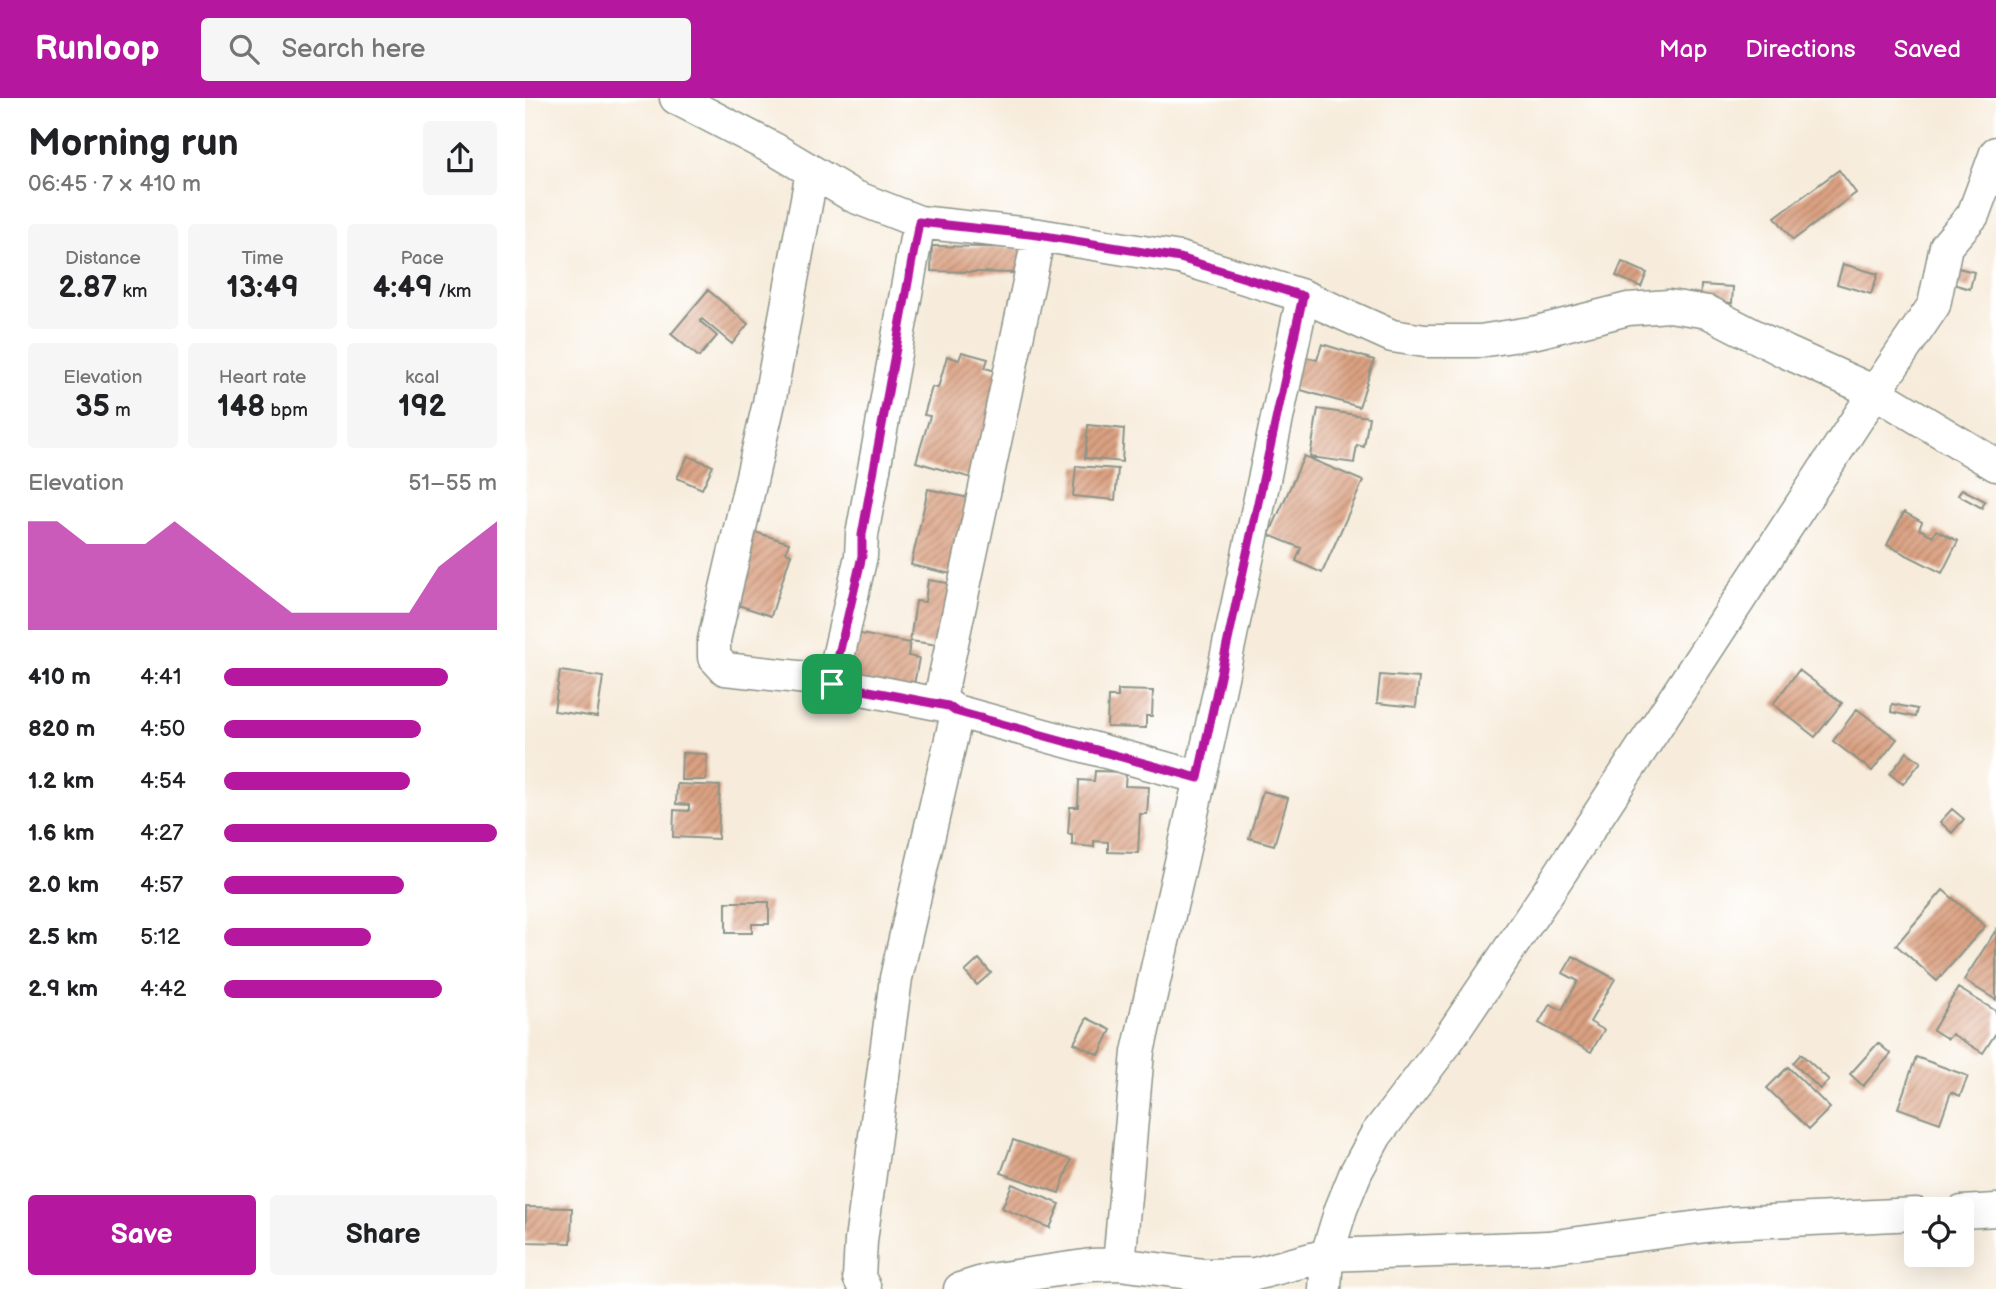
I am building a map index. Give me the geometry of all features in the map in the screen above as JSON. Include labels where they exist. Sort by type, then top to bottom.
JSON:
[{"type":"street","points":[[676,98],[776,150],[853,195],[919,222],[1038,235],[1180,258],[1303,296],[1392,336],[1425,341],[1481,341],[1537,331],[1628,309],[1669,306],[1708,312],[1786,352],[1875,392],[1996,465]]},
{"type":"street","points":[[1325,1289],[1327,1255],[1356,1172],[1376,1135],[1444,1046],[1553,885],[1934,305],[1945,246],[1973,215],[1996,153]]},
{"type":"street","points":[[811,172],[769,403],[724,592],[714,657],[725,669],[807,678],[947,707],[1198,778]]},
{"type":"street","points":[[832,684],[862,556],[862,535],[919,222]]},
{"type":"street","points":[[865,1289],[859,1277],[860,1241],[896,978],[955,722],[947,707],[1038,235]]},
{"type":"street","points":[[1115,1273],[1138,1052],[1303,296]]},
{"type":"street","points":[[1974,1211],[1996,1210]]},
{"type":"street","points":[[960,1289],[989,1280],[1115,1273],[1255,1274],[1327,1255],[1548,1247],[1729,1223],[1904,1215]]},
{"type":"building","points":[[1839,170],[1856,193],[1793,240],[1775,217]]},
{"type":"building","points":[[932,246],[1035,248],[1017,273],[931,271]]},
{"type":"building","points":[[1622,262],[1647,273],[1641,287],[1616,276]]},
{"type":"building","points":[[1843,264],[1878,274],[1871,294],[1837,284]]},
{"type":"building","points":[[1950,266],[1974,272],[1970,289],[1946,282]]},
{"type":"building","points":[[1701,285],[1733,287],[1732,303],[1700,301]]},
{"type":"building","points":[[708,290],[748,324],[732,344],[702,319],[700,321],[717,336],[699,357],[671,334]]},
{"type":"building","points":[[1322,344],[1374,360],[1359,407],[1291,387],[1301,356],[1317,360]]},
{"type":"building","points":[[962,352],[988,359],[985,368],[1006,374],[975,479],[916,462],[930,416],[924,415],[932,387],[938,388],[947,356],[959,360]]},
{"type":"building","points":[[1318,409],[1369,417],[1364,447],[1357,445],[1354,463],[1310,457]]},
{"type":"building","points":[[1088,425],[1124,429],[1122,462],[1085,458]]},
{"type":"building","points":[[688,456],[713,466],[702,489],[677,478]]},
{"type":"building","points":[[1304,456],[1363,481],[1322,573],[1296,561],[1301,548],[1269,535]]},
{"type":"building","points":[[1076,466],[1118,469],[1115,500],[1073,496]]},
{"type":"building","points":[[928,489],[973,499],[956,575],[911,565]]},
{"type":"building","points":[[1962,489],[1985,501],[1982,508],[1958,495]]},
{"type":"building","points":[[1904,512],[1922,522],[1919,529],[1933,536],[1936,530],[1958,541],[1942,573],[1887,545]]},
{"type":"building","points":[[752,531],[789,543],[786,552],[791,554],[771,616],[729,602]]},
{"type":"building","points":[[928,580],[954,584],[946,646],[910,641],[916,601],[925,602]]},
{"type":"building","points":[[855,633],[910,643],[908,656],[919,658],[913,690],[847,678]]},
{"type":"building","points":[[1799,670],[1842,703],[1815,737],[1773,704]]},
{"type":"building","points":[[560,671],[603,677],[597,717],[554,711]]},
{"type":"building","points":[[1380,675],[1419,678],[1416,707],[1377,703]]},
{"type":"building","points":[[1118,690],[1153,691],[1152,716],[1146,716],[1146,728],[1107,727],[1108,697],[1118,697]]},
{"type":"building","points":[[1892,704],[1917,709],[1915,717],[1891,712]]},
{"type":"building","points":[[1857,709],[1897,739],[1872,771],[1833,741]]},
{"type":"building","points":[[1907,752],[1921,762],[1903,784],[1890,774]]},
{"type":"building","points":[[682,753],[707,754],[706,780],[681,780]]},
{"type":"building","points":[[1095,771],[1126,772],[1125,786],[1149,787],[1147,814],[1140,814],[1138,853],[1108,852],[1108,842],[1094,841],[1094,847],[1072,845],[1072,834],[1068,834],[1070,807],[1078,807],[1079,780],[1094,781]]},
{"type":"building","points":[[677,784],[720,786],[718,839],[673,837],[674,810],[689,811],[689,805],[676,804]]},
{"type":"building","points":[[1263,791],[1288,798],[1274,845],[1249,838]]},
{"type":"building","points":[[1952,809],[1964,819],[1952,833],[1940,822]]},
{"type":"building","points":[[1943,890],[1985,926],[1937,981],[1896,945]]},
{"type":"building","points":[[726,902],[769,902],[769,924],[752,924],[752,933],[726,933]]},
{"type":"building","points":[[1996,930],[1996,1000],[1964,980]]},
{"type":"building","points":[[1573,956],[1615,979],[1590,1022],[1604,1030],[1591,1052],[1539,1023],[1550,1004],[1562,1010],[1578,981],[1563,973]]},
{"type":"building","points":[[979,959],[991,973],[977,985],[965,972]]},
{"type":"building","points":[[1958,988],[1996,1011],[1996,1033],[1983,1053],[1952,1034],[1948,1039],[1933,1030]]},
{"type":"building","points":[[1087,1018],[1111,1030],[1099,1055],[1074,1043]]},
{"type":"building","points":[[1878,1043],[1891,1054],[1863,1086],[1850,1074]]},
{"type":"building","points":[[1801,1054],[1829,1080],[1820,1089],[1793,1063]]},
{"type":"building","points":[[1916,1057],[1968,1076],[1960,1096],[1951,1092],[1940,1123],[1898,1108]]},
{"type":"building","points":[[1788,1067],[1830,1108],[1809,1129],[1767,1088]]},
{"type":"building","points":[[1013,1140],[1071,1160],[1059,1193],[1001,1173]]},
{"type":"building","points":[[1012,1184],[1060,1204],[1050,1228],[1002,1208]]},
{"type":"building","points":[[526,1207],[572,1208],[571,1243],[525,1242]]},
{"type":"route","points":[[919,222],[1038,235],[1180,258],[1303,296],[1210,734],[1198,778],[955,711],[948,706],[832,684],[862,556],[862,535],[919,222]]}]
